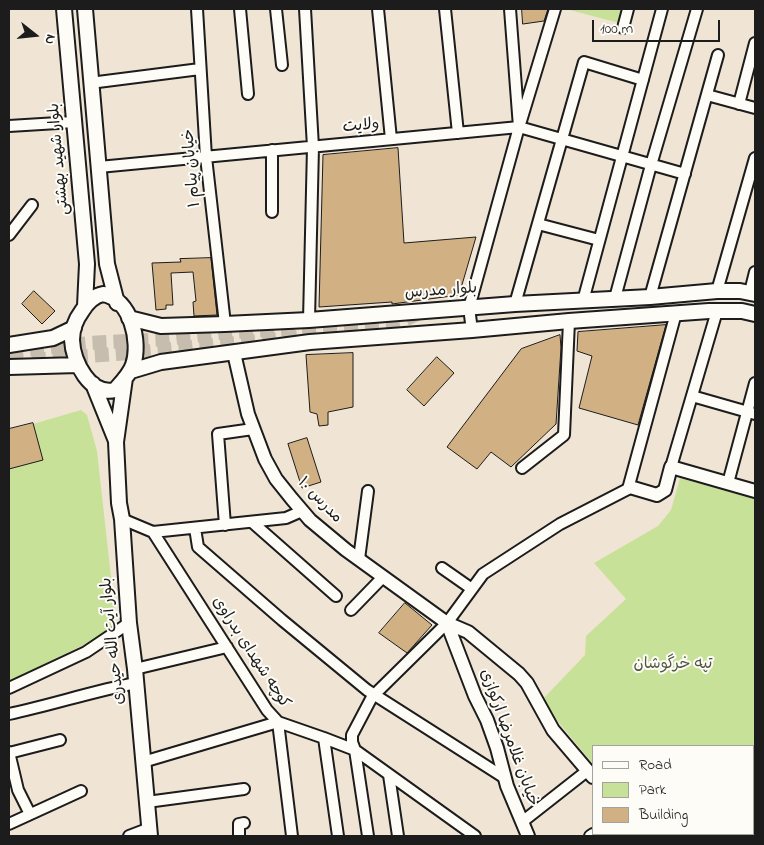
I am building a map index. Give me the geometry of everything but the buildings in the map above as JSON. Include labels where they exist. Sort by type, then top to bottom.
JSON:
[{"type":"main road","name":"بلوار شهید بهشتی","points":[[64,9],[87,264],[85,306]]},
{"type":"main road","points":[[85,9],[107,264],[118,302],[129,318],[136,337],[136,352],[128,374],[115,390],[103,391],[84,376],[78,365],[72,339],[76,319],[93,297],[102,294],[118,302]]},
{"type":"main road","points":[[87,264],[96,270],[103,269],[107,264]]},
{"type":"main road","name":"بلوار مدرس","points":[[129,318],[161,326],[225,324],[309,320],[717,291],[752,293]]},
{"type":"main road","points":[[128,374],[161,362],[310,342],[676,313],[742,311],[755,314]]},
{"type":"main road","points":[[9,345],[53,338],[74,328]]},
{"type":"main road","points":[[9,367],[78,365]]},
{"type":"main road","name":"بلوار آیت الله حیدری","points":[[128,374],[116,442],[128,623],[136,676],[150,832]]},
{"type":"main road","name":"بلوار آیت الله حیدری","points":[[93,384],[116,442]]},
{"type":"street","name":"خیابان پیام ۱","points":[[196,9],[206,157],[225,324]]},
{"type":"street","points":[[240,9],[248,94]]},
{"type":"street","points":[[276,9],[282,65]]},
{"type":"street","points":[[305,9],[313,147],[309,320]]},
{"type":"street","points":[[378,9],[392,139]]},
{"type":"street","points":[[445,9],[458,133]]},
{"type":"street","points":[[510,9],[519,127]]},
{"type":"street","points":[[472,330],[469,308],[519,127],[555,9]]},
{"type":"street","points":[[623,28],[628,9]]},
{"type":"street","points":[[583,301],[662,9]]},
{"type":"street","points":[[616,298],[651,165],[697,9]]},
{"type":"street","points":[[739,104],[755,43]]},
{"type":"street","points":[[650,297],[718,55]]},
{"type":"street","points":[[515,304],[584,62],[643,80]]},
{"type":"street","points":[[90,83],[200,69]]},
{"type":"street","points":[[707,95],[755,108]]},
{"type":"street","points":[[9,126],[74,122]]},
{"type":"street","points":[[519,127],[685,174]]},
{"type":"street","name":"ولایت","points":[[99,167],[519,127]]},
{"type":"street","points":[[272,150],[272,212]]},
{"type":"street","points":[[717,291],[755,158]]},
{"type":"street","points":[[9,235],[32,205]]},
{"type":"street","points":[[538,224],[599,240]]},
{"type":"street","points":[[752,293],[755,272]]},
{"type":"street","points":[[630,487],[657,495],[665,490],[717,311]]},
{"type":"street","points":[[368,836],[352,735],[377,697],[447,624],[483,574],[560,524],[627,491],[630,487],[676,313]]},
{"type":"street","points":[[522,468],[564,436],[569,320]]},
{"type":"street","name":"مدرس ۱۰","points":[[234,353],[248,414],[265,458],[276,479],[302,511],[310,520],[359,560],[447,624],[468,632],[487,646],[527,683],[553,730],[590,774]]},
{"type":"street","points":[[728,483],[751,413],[755,383]]},
{"type":"street","points":[[692,396],[751,413]]},
{"type":"street","points":[[225,525],[218,434],[253,429]]},
{"type":"street","points":[[672,467],[755,491]]},
{"type":"street","points":[[359,560],[368,492]]},
{"type":"street","points":[[122,520],[153,532],[286,518],[302,511]]},
{"type":"street","points":[[252,522],[336,596]]},
{"type":"street","points":[[195,528],[198,547],[282,620],[377,697],[505,778]]},
{"type":"street","name":"کوچه شهدای بدراوی","points":[[153,532],[267,710],[278,722],[354,750],[476,836]]},
{"type":"street","points":[[442,568],[472,590]]},
{"type":"street","points":[[351,610],[383,577]]},
{"type":"street","points":[[9,688],[86,652],[128,623]]},
{"type":"street","name":"خیابان غلامرضا ارکوازی","points":[[447,624],[475,696],[487,720],[505,778],[528,836]]},
{"type":"street","points":[[9,714],[101,690],[136,676],[227,647]]},
{"type":"street","points":[[143,762],[278,722],[292,836]]},
{"type":"street","points":[[324,738],[338,836]]},
{"type":"street","points":[[30,814],[18,790],[9,753],[60,740]]},
{"type":"street","points":[[522,822],[590,774]]},
{"type":"street","points":[[389,775],[398,836]]},
{"type":"street","points":[[147,802],[244,789]]},
{"type":"street","points":[[9,824],[81,791]]},
{"type":"street","points":[[239,836],[239,824],[244,822]]},
{"type":"street","points":[[456,823],[458,836]]},
{"type":"street","points":[[129,836],[150,832]]},
{"type":"green space","points":[[566,9],[622,9],[619,23]]},
{"type":"green space","points":[[81,410],[87,415],[97,451],[116,622],[102,636],[9,681],[9,431]]},
{"type":"green space","name":"تپه خرگوشان","points":[[680,478],[755,499],[755,836],[702,835],[754,835],[754,745],[592,745],[592,763],[541,701],[585,655],[586,636],[626,599],[594,563],[658,526],[671,510]]},
{"type":"tunnel","points":[[9,352],[89,343],[166,339],[219,333],[400,322],[421,312]]},
{"type":"tunnel","points":[[32,360],[131,353],[299,337]]}]
